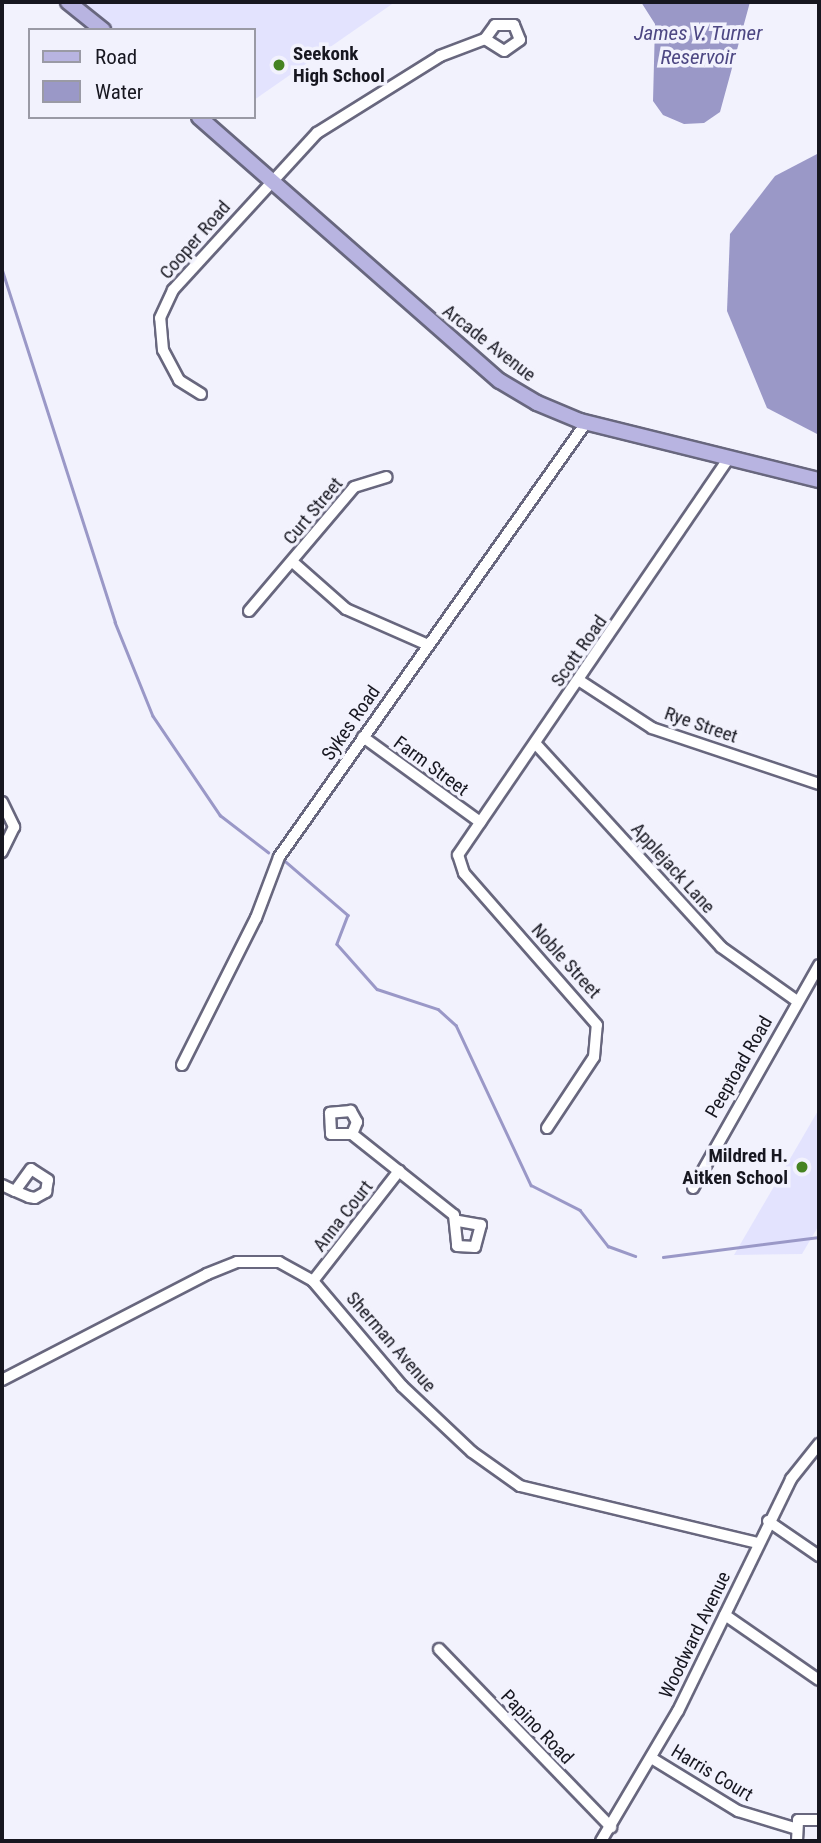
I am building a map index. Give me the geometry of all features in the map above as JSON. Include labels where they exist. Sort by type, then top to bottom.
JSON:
[{"type":"main road","points":[[68,2],[100,28]]},
{"type":"main road","name":"Arcade Avenue","points":[[201,119],[268,183],[500,381],[586,422],[819,480]]},
{"type":"street","name":"Cooper Road","points":[[201,394],[173,370],[163,350],[160,318],[173,290],[268,183],[317,133],[409,73],[485,39]]},
{"type":"street","name":"Sykes Road","points":[[182,1065],[256,918],[279,857],[586,422]]},
{"type":"street","name":"Scott Road","points":[[458,862],[480,822],[580,681],[728,459]]},
{"type":"street","name":"Curt Street","points":[[249,611],[280,572],[295,565],[301,548],[354,487],[386,477]]},
{"type":"street","points":[[295,565],[346,609],[428,645]]},
{"type":"street","name":"Rye Street","points":[[580,681],[652,728],[819,784]]},
{"type":"street","name":"Farm Street","points":[[363,737],[480,822]]},
{"type":"street","name":"Applejack Lane","points":[[535,744],[721,947],[797,1001]]},
{"type":"street","points":[[2,802],[15,827],[2,852]]},
{"type":"street","name":"Noble Street","points":[[458,862],[597,1025],[594,1057],[547,1128]]},
{"type":"street","name":"Peeptoad Road","points":[[693,1188],[819,965]]},
{"type":"street","name":"Anna Court","points":[[352,1133],[458,1221]]},
{"type":"street","name":"Anna Court","points":[[313,1281],[400,1171]]},
{"type":"street","points":[[2,1185],[15,1191]]},
{"type":"street","name":"Sherman Avenue","points":[[2,1380],[237,1262],[279,1262],[313,1281],[402,1386],[472,1452],[520,1486],[758,1543]]},
{"type":"street","name":"Woodward Avenue","points":[[601,1841],[653,1759],[790,1479],[819,1444]]},
{"type":"street","points":[[768,1521],[819,1556]]},
{"type":"street","points":[[725,1615],[819,1680]]},
{"type":"street","name":"Papino Road","points":[[439,1650],[611,1827]]},
{"type":"street","name":"Harris Court","points":[[653,1759],[738,1811],[794,1828]]},
{"type":"street","points":[[797,1841],[794,1828],[804,1816],[819,1820]]},
{"type":"shaded area","name":"Seekonk High School","points":[[75,2],[395,2],[256,99],[256,28],[107,28]]},
{"type":"shaded area","name":"Mildred H. Aitken School","points":[[819,1109],[819,1225],[802,1254],[734,1255]]},
{"type":"water","name":"James V. Turner Reservoir","points":[[641,2],[750,2],[720,112],[704,123],[684,124],[663,115],[653,101],[655,24]]},
{"type":"water","points":[[819,153],[819,435],[767,408],[727,311],[730,234],[775,176]]},
{"type":"waterway","points":[[2,269],[115,622],[153,716],[220,815],[268,852]]},
{"type":"waterway","points":[[285,861],[348,915],[337,944],[377,989],[438,1009],[456,1025],[531,1185],[580,1210],[608,1246],[635,1256]]},
{"type":"waterway","points":[[663,1257],[819,1237]]},
{"type":"place","name":"Seekonk High School","points":[[279,65]]},
{"type":"place","name":"Mildred H. Aitken School","points":[[802,1167]]}]
